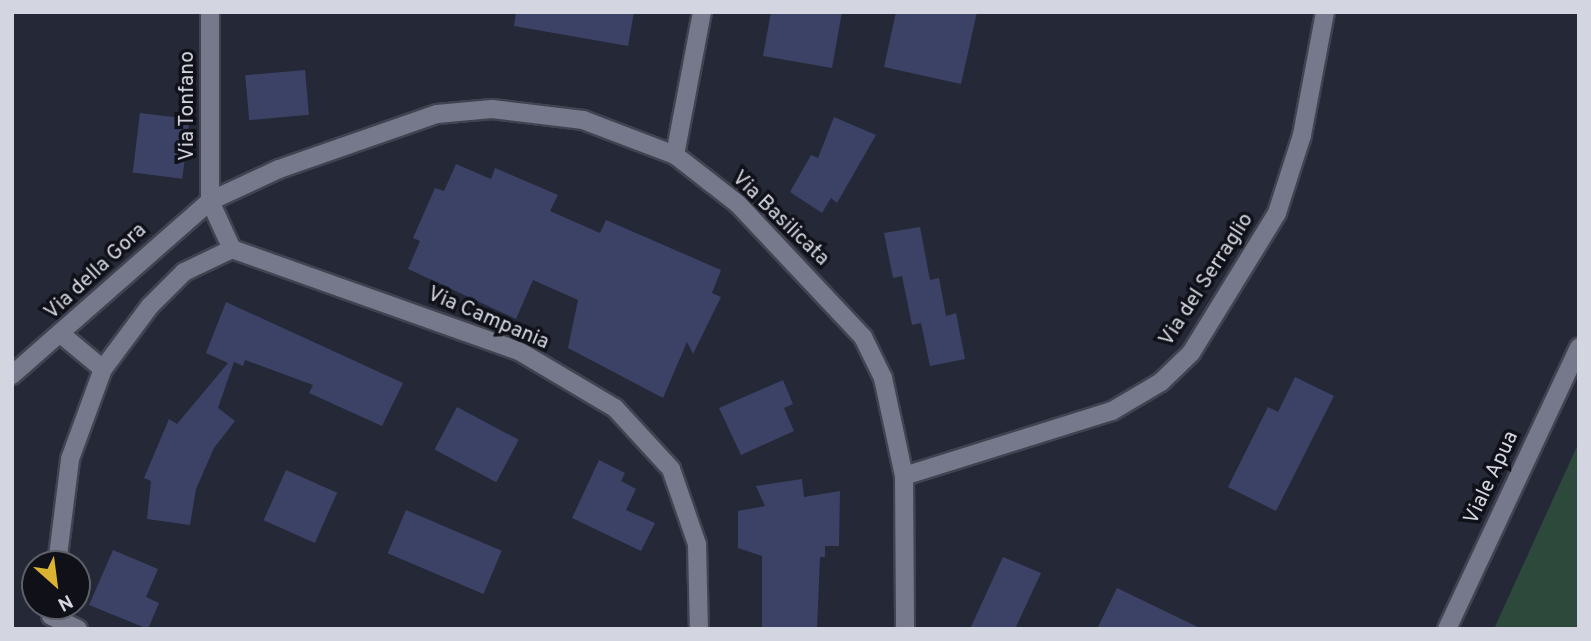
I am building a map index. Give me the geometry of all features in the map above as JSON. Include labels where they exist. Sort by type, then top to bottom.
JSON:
[{"type":"street","name":"Via Tonfano","points":[[210,12],[210,201]]},
{"type":"street","points":[[675,155],[702,12]]},
{"type":"street","name":"Via del Serraglio","points":[[904,475],[1112,411],[1161,382],[1191,353],[1277,213],[1303,135],[1325,12]]},
{"type":"street","name":"Via Basilicata","points":[[210,201],[319,153],[437,114],[492,108],[556,114],[613,129],[675,155],[738,204],[863,337],[883,378],[904,475],[905,629]]},
{"type":"street","points":[[59,550],[70,459],[103,369],[149,306],[184,272],[232,249],[210,201]]},
{"type":"street","name":"Via della Gora","points":[[12,375],[62,335],[210,201]]},
{"type":"street","name":"Via Campania","points":[[232,249],[519,351],[615,408],[671,469],[697,544],[698,629]]},
{"type":"street","points":[[62,335],[103,369]]},
{"type":"street","name":"Viale Apua","points":[[1447,629],[1579,347]]},
{"type":"street","points":[[57,620],[78,629]]},
{"type":"green space","points":[[1579,442],[1579,629],[1494,629]]},
{"type":"building","points":[[516,12],[634,12],[628,46],[514,26]]},
{"type":"building","points":[[771,12],[842,12],[832,68],[763,56]]},
{"type":"building","points":[[896,12],[977,12],[961,84],[884,67]]},
{"type":"building","points":[[305,70],[309,115],[249,120],[245,75]]},
{"type":"building","points":[[140,113],[190,119],[182,179],[133,173]]},
{"type":"building","points":[[834,117],[876,135],[837,203],[831,198],[822,213],[790,192],[811,155],[818,158]]},
{"type":"building","points":[[456,164],[491,179],[495,168],[558,195],[550,211],[600,233],[606,220],[721,270],[712,293],[721,297],[693,354],[687,342],[663,398],[568,348],[578,300],[533,280],[516,319],[408,269],[420,241],[413,238],[435,188],[444,191]]},
{"type":"building","points":[[920,227],[930,280],[939,278],[946,316],[956,313],[965,359],[930,366],[921,323],[912,325],[902,276],[893,278],[884,233]]},
{"type":"building","points":[[226,302],[403,383],[382,426],[309,393],[313,385],[245,360],[243,366],[234,362],[218,408],[235,421],[214,448],[196,489],[190,525],[147,519],[151,481],[144,478],[169,419],[177,424],[228,363],[206,353]]},
{"type":"building","points":[[1295,377],[1334,396],[1276,511],[1228,487],[1268,407],[1278,412]]},
{"type":"building","points":[[783,380],[793,404],[784,408],[794,431],[741,455],[719,408]]},
{"type":"building","points":[[457,407],[519,440],[496,482],[434,449]]},
{"type":"building","points":[[599,460],[625,473],[621,481],[636,489],[626,510],[655,523],[641,551],[572,518]]},
{"type":"building","points":[[286,470],[337,493],[315,543],[264,520]]},
{"type":"building","points":[[802,479],[804,497],[840,491],[839,546],[825,546],[825,557],[820,557],[817,629],[762,629],[762,556],[738,548],[738,511],[765,506],[756,486]]},
{"type":"building","points":[[406,510],[502,551],[483,594],[388,553]]},
{"type":"building","points":[[113,550],[158,569],[146,597],[159,603],[148,629],[91,606]]},
{"type":"building","points":[[1003,557],[1041,573],[1015,629],[970,629]]},
{"type":"building","points":[[1117,588],[1202,629],[1097,629]]}]
